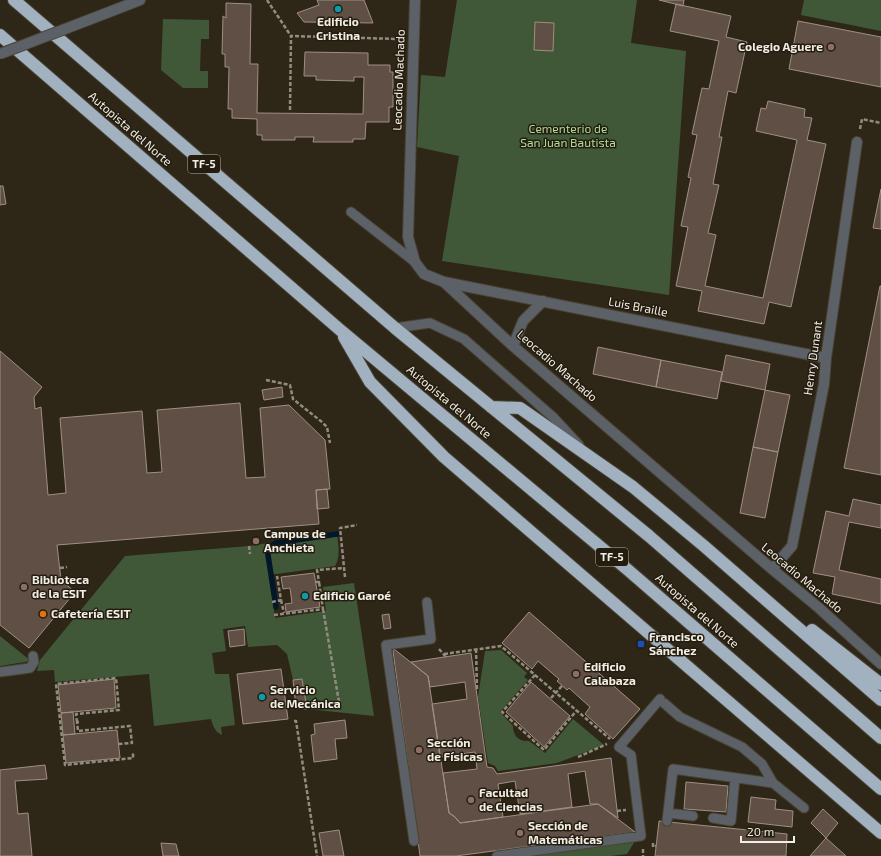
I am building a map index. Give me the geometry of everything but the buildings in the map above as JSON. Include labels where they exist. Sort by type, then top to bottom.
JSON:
[{"type":"highway","name":"Autopista del Norte","points":[[14,0],[395,328],[649,536],[881,738]]},
{"type":"highway","name":"Autopista del Norte","points":[[0,35],[339,329],[628,570],[881,789]]},
{"type":"highway","points":[[339,329],[370,382],[444,457],[881,833]]},
{"type":"highway","points":[[491,406],[520,408],[632,486],[704,546],[881,700]]},
{"type":"highway","points":[[704,546],[881,684]]},
{"type":"street","points":[[0,54],[140,0]]},
{"type":"street","name":"Leocadio Machado","points":[[415,0],[408,237],[415,262],[424,274],[444,282],[513,346],[772,570],[819,608],[881,664]]},
{"type":"street","name":"Henry Dunant","points":[[772,570],[792,546],[824,384],[826,358],[857,142]]},
{"type":"street","name":"Luis Braille","points":[[444,282],[826,358]]},
{"type":"street","points":[[513,346],[522,321],[543,301]]},
{"type":"lane","points":[[351,212],[415,262]]},
{"type":"lane","points":[[395,328],[430,323],[464,339],[554,418],[591,458]]},
{"type":"lane","points":[[414,842],[386,645],[432,639],[427,602]]},
{"type":"lane","points":[[0,672],[30,668],[34,662],[33,656]]},
{"type":"lane","points":[[497,856],[641,836],[631,755],[619,747],[662,701],[680,717],[742,747],[762,764],[773,783],[804,808]]},
{"type":"lane","points":[[693,816],[667,817],[673,769],[773,783]]},
{"type":"lane","points":[[713,818],[731,821],[735,778]]},
{"type":"path","points":[[267,0],[291,36],[290,110]]},
{"type":"path","points":[[291,36],[400,39]]},
{"type":"path","points":[[857,142],[862,119],[881,123]]},
{"type":"path","points":[[266,380],[290,385],[293,399],[327,427],[330,443]]},
{"type":"path","points":[[345,577],[340,528],[357,525]]},
{"type":"path","points":[[249,546],[250,554]]},
{"type":"path","points":[[60,568],[68,567]]},
{"type":"path","points":[[340,702],[317,582],[317,570],[344,568]]},
{"type":"path","points":[[277,576],[284,613]]},
{"type":"path","points":[[272,602],[281,600]]},
{"type":"path","points":[[274,615],[323,609]]},
{"type":"path","points":[[444,654],[501,646],[619,747]]},
{"type":"path","points":[[476,650],[477,689]]},
{"type":"path","points":[[535,675],[502,712],[544,750],[577,710]]},
{"type":"path","points":[[118,744],[132,743],[130,726],[78,731],[76,714],[119,710],[116,695],[116,678],[56,684],[65,765],[134,758],[133,753]]},
{"type":"path","points":[[551,698],[562,686]]},
{"type":"path","points":[[294,721],[296,721],[317,856]]},
{"type":"path","points":[[578,757],[600,748]]},
{"type":"green space","name":"Cementerio de San Juan Bautista","points":[[457,0],[637,0],[631,43],[686,51],[669,295],[442,261],[459,156],[417,147],[421,75],[445,77]]},
{"type":"green space","points":[[804,0],[881,0],[881,31],[801,15]]},
{"type":"green space","points":[[163,19],[209,20],[209,39],[201,39],[200,71],[208,71],[208,88],[183,88],[161,70]]},
{"type":"green space","points":[[337,533],[339,554],[335,566],[269,575],[275,618],[326,611],[323,587],[354,583],[374,716],[307,709],[302,679],[293,680],[287,654],[277,645],[248,647],[245,626],[223,629],[226,651],[212,653],[215,674],[229,674],[235,725],[221,727],[222,735],[216,730],[211,719],[154,726],[149,674],[55,682],[54,670],[37,671],[40,660],[125,556],[249,546]]},
{"type":"green space","points":[[0,636],[31,661],[0,666]]},
{"type":"green space","points":[[501,650],[527,673],[524,677],[528,680],[500,712],[513,726],[514,733],[517,738],[529,741],[545,753],[573,719],[604,745],[557,763],[498,771],[495,766],[488,763],[478,697],[485,651]]},
{"type":"green space","points":[[635,841],[627,854],[611,856],[529,856]]},
{"type":"waterway","points":[[276,607],[268,555],[269,548],[276,543],[337,534]]},
{"type":"place","name":"Edificio Cristina","points":[[338,9]]},
{"type":"place","name":"Colegio Aguere","points":[[831,47]]},
{"type":"place","name":"Campus de Anchieta","points":[[256,541]]},
{"type":"place","name":"Biblioteca de la ESIT","points":[[24,587]]},
{"type":"place","name":"Edificio Garoé","points":[[305,596]]},
{"type":"place","name":"Cafetería ESIT","points":[[43,614]]},
{"type":"place","name":"Francisco Sánchez","points":[[641,644]]},
{"type":"place","name":"Edificio Calabaza","points":[[576,674]]},
{"type":"place","name":"Servicio de Mecánica","points":[[262,697]]},
{"type":"place","name":"Sección de Físicas","points":[[419,750]]},
{"type":"place","name":"Facultad de Ciencias","points":[[471,800]]},
{"type":"place","name":"Sección de Matemáticas","points":[[520,833]]}]
